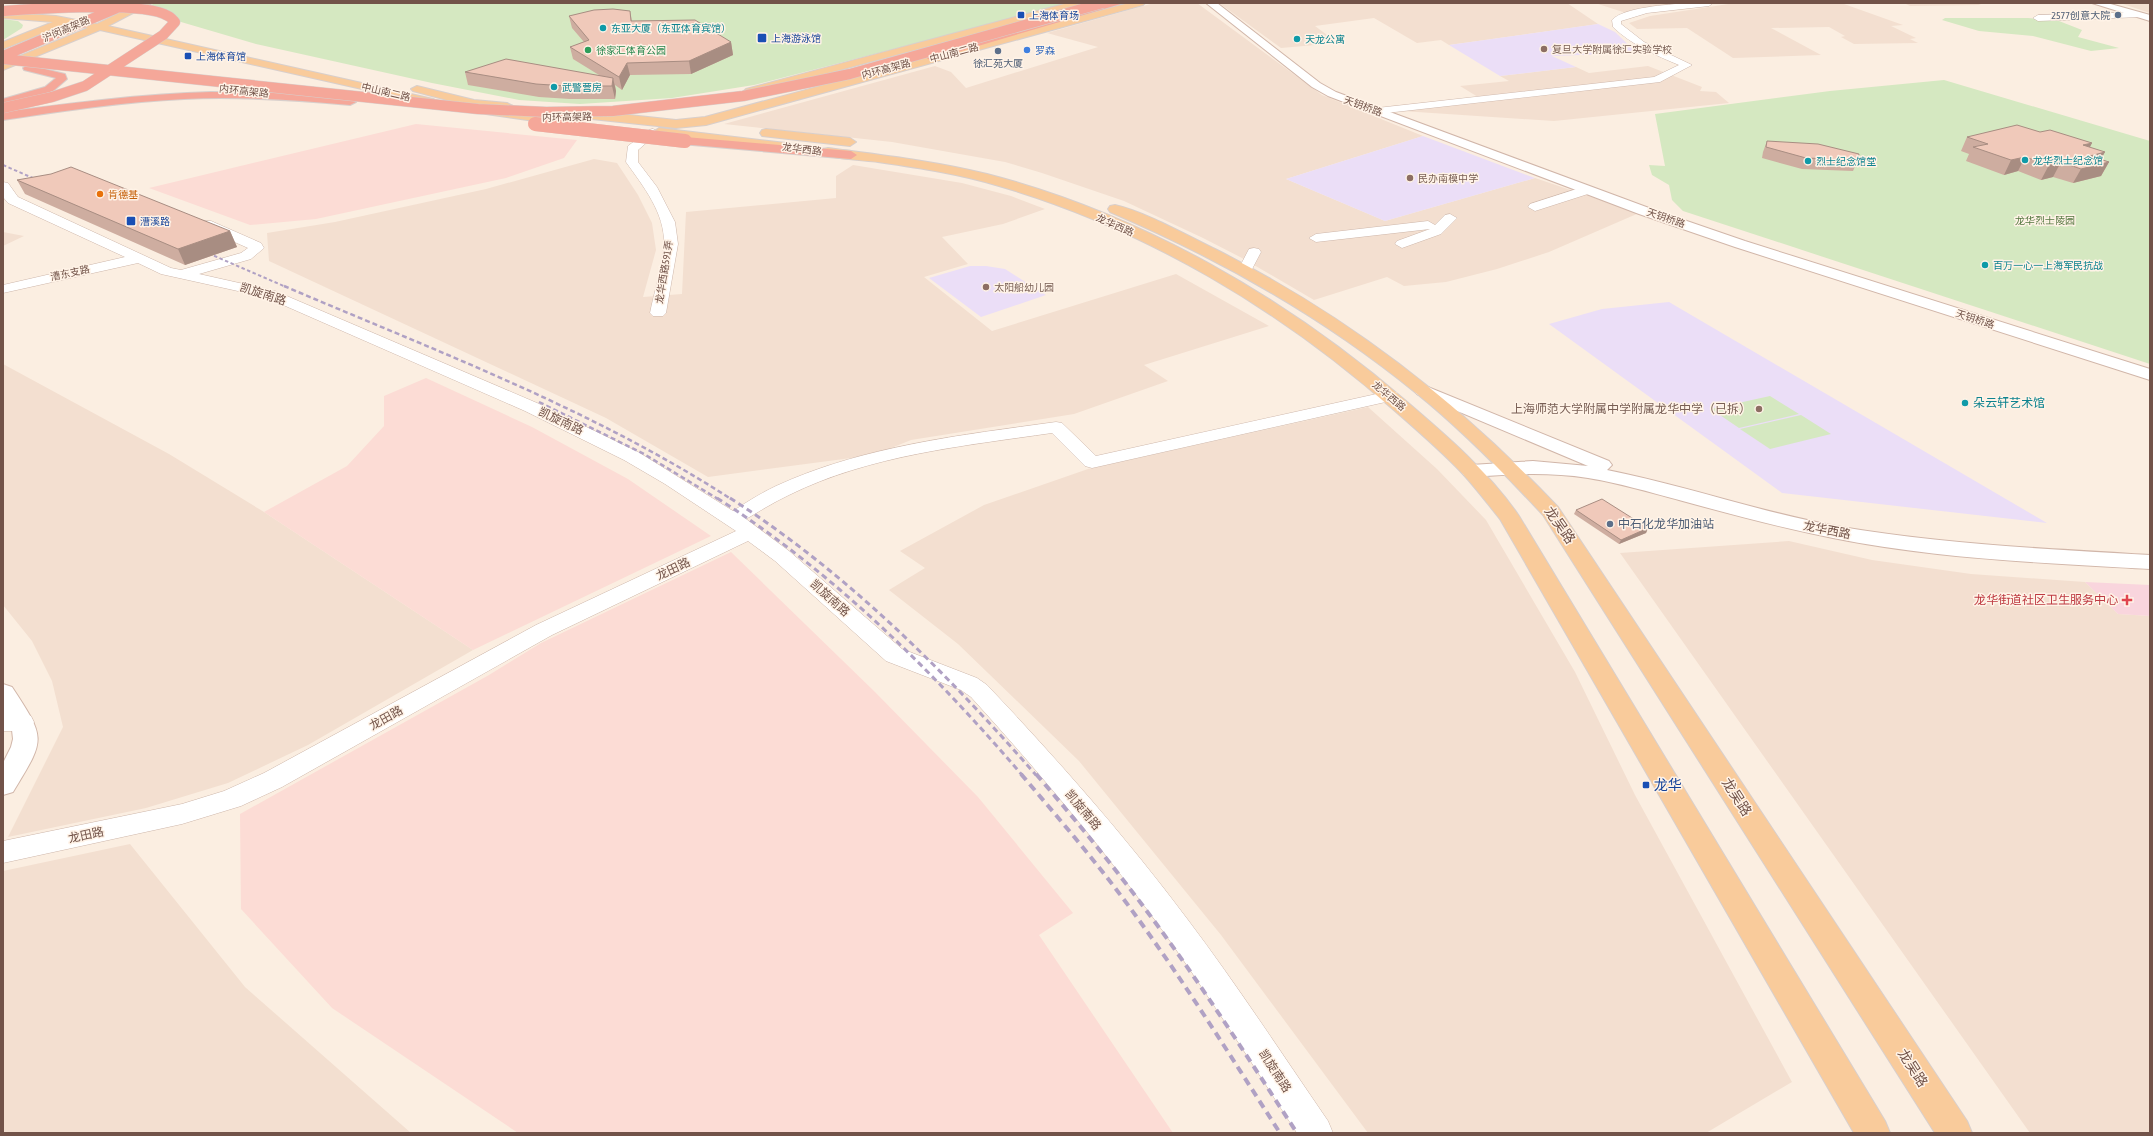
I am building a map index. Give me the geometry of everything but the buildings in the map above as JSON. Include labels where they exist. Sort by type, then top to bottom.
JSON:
[{"type":"highway","points":[[5,11],[51,3]]},
{"type":"highway","points":[[3,48],[119,3]]},
{"type":"highway","name":"沪闵高架路","points":[[3,56],[129,3]]},
{"type":"highway","points":[[909,57],[920,51],[1090,3]]},
{"type":"highway","name":"内环高架路","points":[[3,59],[445,106],[553,112],[644,108],[743,96],[842,76],[1102,3]]},
{"type":"highway","name":"内环高架路","points":[[3,66],[435,111],[500,116],[586,116],[642,113],[743,101],[788,93],[851,78],[1119,3]]},
{"type":"highway","points":[[3,108],[52,98],[85,86],[163,35],[175,22],[170,13],[145,7],[114,4],[5,11]]},
{"type":"highway","points":[[3,48],[46,26],[50,19],[48,17],[36,14],[5,11]]},
{"type":"highway","points":[[3,20],[27,20],[37,23],[36,28],[23,38]]},
{"type":"highway","points":[[3,103],[49,89],[62,79],[61,76],[50,72],[28,68]]},
{"type":"highway","points":[[3,116],[92,104],[177,96],[233,94],[303,97]]},
{"type":"highway","points":[[435,111],[685,141],[851,155]]},
{"type":"main road","points":[[5,11],[88,3]]},
{"type":"main road","points":[[3,48],[104,3]]},
{"type":"main road","points":[[3,66],[98,27],[147,3]]},
{"type":"main road","name":"中山南二路","points":[[643,121],[1079,3]]},
{"type":"main road","name":"中山南二路","points":[[5,11],[98,27],[415,98],[508,115],[653,132],[696,115],[1098,3]]},
{"type":"main road","name":"中山南二路","points":[[266,53],[474,103],[676,124],[706,121],[749,110],[1140,3]]},
{"type":"main road","points":[[5,11],[80,13],[118,18],[132,22]]},
{"type":"main road","points":[[157,27],[177,31]]},
{"type":"main road","name":"龙华西路","points":[[676,124],[843,141],[930,155],[1018,173],[1068,189],[1217,254],[1294,299],[1358,342],[1423,390],[1510,467]]},
{"type":"main road","name":"龙华西路","points":[[653,132],[851,155],[962,173],[1002,182],[1048,196],[1114,224],[1191,260],[1260,302],[1330,348],[1390,396],[1471,471]]},
{"type":"main road","name":"龙吴路","points":[[1510,467],[1552,511],[1955,1133]]},
{"type":"main road","points":[[1471,471],[1509,516],[1873,1133]]},
{"type":"street","name":"天钥桥路","points":[[1211,3],[1316,85],[1332,94],[1586,190],[1740,244],[2150,375]]},
{"type":"street","points":[[1376,111],[1656,80],[1688,65],[1651,49],[1616,25],[1617,20],[1622,16],[1636,13],[1709,3]]},
{"type":"street","points":[[2097,3],[2150,17]]},
{"type":"street","points":[[2110,3],[2150,17]]},
{"type":"street","points":[[2038,18],[2138,15]]},
{"type":"street","name":"龙华西路591弄","points":[[653,132],[632,149],[632,162],[651,187],[668,222],[671,244],[658,313]]},
{"type":"street","name":"凯旋南路","points":[[9,187],[7,194],[12,200],[138,259],[179,275],[234,285],[270,294],[531,407],[631,456],[672,480],[741,526],[834,601],[882,646],[910,662],[955,678],[974,688],[1032,748],[1157,901],[1232,1004],[1316,1133]]},
{"type":"street","points":[[1535,207],[1586,190]]},
{"type":"street","points":[[1402,244],[1436,231],[1450,218]]},
{"type":"street","points":[[179,275],[246,256],[258,248],[193,219]]},
{"type":"street","points":[[1316,238],[1428,225]]},
{"type":"street","points":[[1244,270],[1254,252]]},
{"type":"street","name":"漕东支路","points":[[3,289],[138,259]]},
{"type":"street","points":[[1423,390],[1663,489]]},
{"type":"street","name":"龙田路","points":[[3,852],[182,814],[232,799],[273,780],[544,630],[741,526],[781,491],[806,480],[929,445],[1056,427],[1092,462],[1390,396]]},
{"type":"street","name":"龙华西路","points":[[1471,471],[1510,467],[1557,468],[1588,472],[1663,489],[1770,518],[1835,532],[1910,544],[2041,556],[2150,562]]},
{"type":"street","points":[[3,693],[12,722],[27,732],[26,744],[3,785]]},
{"type":"shaded area","points":[[1154,3],[1197,3],[1322,95],[1423,136],[1286,179],[1385,221],[1535,178],[1639,213],[1549,252],[1497,269],[1446,282],[1404,286],[1387,277],[1314,300],[1242,258],[1124,201],[1042,173],[1005,162],[892,142],[724,124],[935,66],[951,72],[966,88],[1098,47],[1047,33]]},
{"type":"shaded area","points":[[1219,3],[1567,3],[1598,24],[1449,45],[1441,40],[1417,43],[1374,18],[1315,26],[1338,43],[1281,48]]},
{"type":"shaded area","points":[[1595,3],[1695,3],[1626,13]]},
{"type":"shaded area","points":[[1735,3],[1851,3],[1844,4],[1903,25],[1891,26],[1916,38],[1910,39],[1918,43],[1854,44],[1841,37],[1845,36],[1829,27],[1771,28],[1821,55],[1733,58],[1687,28],[1637,29],[1629,23],[1650,16]]},
{"type":"shaded area","points":[[1904,3],[1976,3],[1981,5],[1910,6]]},
{"type":"shaded area","points":[[2120,3],[2150,3],[2150,13]]},
{"type":"shaded area","name":"复旦大学附属徐汇实验学校","points":[[1598,24],[1615,32],[1637,53],[1552,56],[1576,67],[1500,76],[1449,45]]},
{"type":"shaded area","points":[[1648,66],[1702,87],[1700,91],[1716,92],[1729,103],[1554,121],[1402,111],[1390,106],[1478,97],[1460,86],[1509,81],[1500,76],[1576,67],[1589,73]]},
{"type":"shaded area","points":[[416,124],[577,140],[564,158],[506,178],[316,219],[250,225],[149,188]]},
{"type":"shaded area","name":"民办南模中学","points":[[1423,136],[1535,178],[1385,221],[1286,179]]},
{"type":"shaded area","points":[[594,159],[617,163],[638,195],[652,223],[656,250],[643,297],[682,294],[686,212],[836,198],[836,176],[853,165],[962,183],[1011,196],[1045,209],[1003,224],[942,237],[968,264],[924,277],[992,331],[1176,274],[1269,326],[1144,365],[1168,381],[1074,414],[911,440],[874,455],[708,477],[606,418],[269,261],[267,233],[335,222],[486,189]]},
{"type":"shaded area","points":[[3,232],[24,236],[3,246]]},
{"type":"shaded area","name":"太阳船幼儿园","points":[[970,266],[986,266],[1005,269],[1046,295],[981,317],[929,278]]},
{"type":"shaded area","name":"上海师范大学附属中学附属龙华中学（已拆）","points":[[1669,302],[2047,523],[1782,493],[1549,324],[1602,309]]},
{"type":"shaded area","points":[[3,364],[169,454],[264,512],[473,650],[308,745],[228,783],[146,808],[8,837],[63,727],[52,681],[32,641],[3,605]]},
{"type":"shaded area","points":[[426,378],[532,427],[628,479],[711,536],[473,650],[264,512],[347,466],[384,426],[384,396]]},
{"type":"shaded area","points":[[1368,407],[1437,469],[1486,520],[1575,672],[1635,795],[1792,1082],[1706,1133],[1368,1133],[1221,935],[1079,761],[958,644],[889,590],[925,568],[900,551],[984,505],[1088,469]]},
{"type":"shaded area","points":[[1789,541],[1872,560],[1971,574],[2085,582],[2118,614],[2150,616],[2150,1133],[2030,1133],[1620,553]]},
{"type":"shaded area","points":[[731,552],[875,692],[978,797],[1073,913],[1039,935],[1173,1133],[518,1133],[332,1008],[241,909],[240,814],[489,675],[541,643]]},
{"type":"shaded area","name":"龙华街道社区卫生服务中心","points":[[2085,582],[2150,585],[2150,616],[2118,614]]},
{"type":"shaded area","points":[[130,844],[245,987],[411,1133],[3,1133],[3,871]]},
{"type":"green space","name":"徐家汇体育公园","points":[[154,3],[1072,3],[754,85],[672,98],[580,104],[519,100],[432,83],[256,44],[164,17],[146,10]]},
{"type":"green space","points":[[1945,18],[2028,18],[2059,21],[2082,30],[2078,37],[2119,48],[2091,51],[2033,36],[1979,31],[1942,20]]},
{"type":"green space","points":[[3,19],[18,21],[23,25],[22,28],[3,40]]},
{"type":"green space","name":"龙华烈士陵园","points":[[1944,80],[2150,141],[2150,364],[1683,211],[1672,200],[1669,185],[1652,175],[1649,165],[1665,166],[1655,114],[1830,91]]},
{"type":"green space","points":[[1770,396],[1799,414],[1739,428],[1711,409]]},
{"type":"green space","points":[[1801,415],[1831,434],[1770,449],[1740,429]]},
{"type":"railway","points":[[3,165],[42,182]]},
{"type":"railway","points":[[203,251],[286,287]]},
{"type":"railway","points":[[284,286],[456,358],[569,409],[624,437],[731,499]]},
{"type":"railway","points":[[539,402],[644,454],[718,499]]},
{"type":"railway","points":[[717,498],[760,527],[801,558],[880,625],[953,698],[1022,775]]},
{"type":"railway","points":[[730,498],[773,527],[814,558],[893,626],[966,698],[1036,775]]},
{"type":"railway","points":[[1021,774],[1094,861],[1155,942],[1192,996],[1280,1133]]},
{"type":"railway","points":[[1036,774],[1106,858],[1166,937],[1223,1020],[1297,1133]]},
{"type":"place","name":"上海体育场","points":[[1021,15]]},
{"type":"place","name":"2577创意大院","points":[[2118,15]]},
{"type":"place","name":"东亚大厦（东亚体育宾馆）","points":[[603,28]]},
{"type":"place","name":"上海游泳馆","points":[[762,38]]},
{"type":"place","name":"天龙公寓","points":[[1297,39]]},
{"type":"place","name":"复旦大学附属徐汇实验学校","points":[[1544,49]]},
{"type":"place","name":"徐家汇体育公园","points":[[588,50]]},
{"type":"place","name":"罗森","points":[[1027,50]]},
{"type":"place","name":"徐汇苑大厦","points":[[998,51]]},
{"type":"place","name":"上海体育馆","points":[[188,56]]},
{"type":"place","name":"武警营房","points":[[554,87]]},
{"type":"place","name":"龙华烈士纪念馆","points":[[2025,160]]},
{"type":"place","name":"烈士纪念馆堂","points":[[1808,161]]},
{"type":"place","name":"民办南模中学","points":[[1410,178]]},
{"type":"place","name":"肯德基","points":[[100,194]]},
{"type":"place","name":"漕溪路","points":[[131,221]]},
{"type":"place","name":"百万一心一上海军民抗战","points":[[1985,265]]},
{"type":"place","name":"太阳船幼儿园","points":[[986,287]]},
{"type":"place","name":"朵云轩艺术馆","points":[[1965,403]]},
{"type":"place","name":"上海师范大学附属中学附属龙华中学（已拆）","points":[[1759,409]]},
{"type":"place","name":"中石化龙华加油站","points":[[1610,524]]},
{"type":"place","name":"龙华街道社区卫生服务中心","points":[[2127,600]]},
{"type":"place","name":"龙华","points":[[1646,785]]}]
